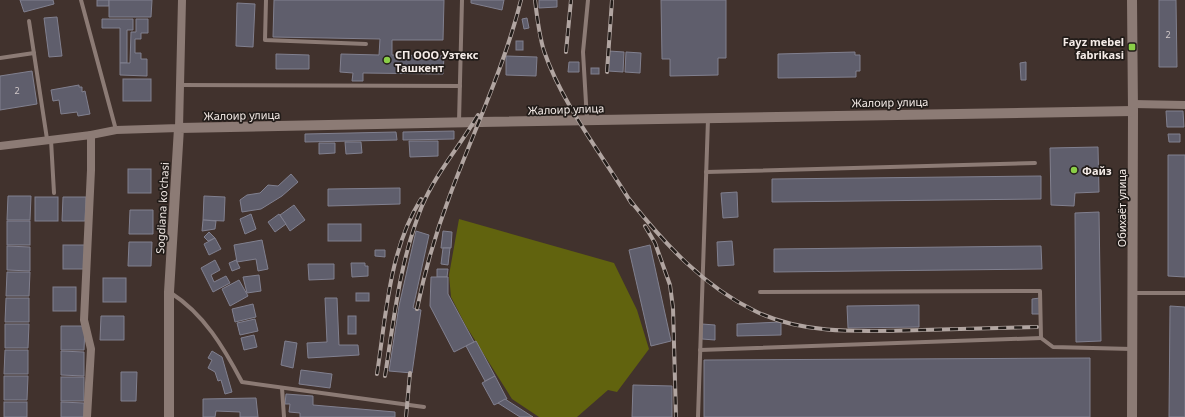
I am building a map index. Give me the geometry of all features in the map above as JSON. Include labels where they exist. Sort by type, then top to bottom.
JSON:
[{"type":"street","name":"Sogdiana ko'chasi","points":[[169,417],[169,292],[180,85],[182,0]]},
{"type":"street","name":"Обихаёт улица","points":[[1132,0],[1132,417]]},
{"type":"street","name":"Жалоир улица","points":[[0,146],[91,135],[116,130],[1133,108],[1185,105]]},
{"type":"street","points":[[87,417],[91,348],[84,320],[91,170],[91,135]]},
{"type":"lane","points":[[81,0],[116,130]]},
{"type":"lane","points":[[266,0],[265,40],[366,44]]},
{"type":"lane","points":[[459,123],[462,0]]},
{"type":"lane","points":[[587,120],[584,52],[588,0]]},
{"type":"lane","points":[[29,21],[49,139],[54,194]]},
{"type":"lane","points":[[0,58],[34,53]]},
{"type":"lane","points":[[180,85],[460,86]]},
{"type":"lane","points":[[698,417],[708,116]]},
{"type":"lane","points":[[706,172],[1035,163]]},
{"type":"lane","points":[[760,292],[1040,291],[1041,338]]},
{"type":"lane","points":[[169,292],[184,302],[202,320],[226,350],[242,382],[424,407]]},
{"type":"lane","points":[[1133,293],[1185,294]]},
{"type":"lane","points":[[700,350],[1041,338],[1053,347],[1132,349]]},
{"type":"lane","points":[[282,388],[284,417]]},
{"type":"shaded area","points":[[459,219],[614,263],[637,310],[649,349],[617,392],[608,390],[577,417],[539,417],[512,399],[466,326],[451,297],[449,275]]},
{"type":"building","points":[[20,0],[53,0],[54,4],[24,12]]},
{"type":"building","points":[[97,0],[109,0],[109,6],[97,6]]},
{"type":"building","points":[[109,0],[152,0],[151,17],[109,17]]},
{"type":"building","points":[[274,0],[444,0],[443,40],[392,40],[392,55],[444,56],[443,74],[363,73],[363,81],[352,81],[353,73],[340,72],[341,54],[379,55],[380,39],[273,37]]},
{"type":"building","points":[[471,0],[504,0],[502,10],[471,3]]},
{"type":"building","points":[[539,0],[557,0],[557,7],[539,8]]},
{"type":"building","points":[[661,0],[726,0],[726,58],[718,58],[718,75],[670,76],[670,59],[662,59]]},
{"type":"building","points":[[1159,0],[1176,0],[1177,67],[1159,67]]},
{"type":"building","points":[[237,3],[255,4],[253,47],[236,46]]},
{"type":"building","points":[[57,17],[62,56],[49,57],[44,18]]},
{"type":"building","points":[[527,18],[529,28],[524,29],[522,19]]},
{"type":"building","points":[[102,19],[133,19],[133,30],[127,30],[127,63],[120,63],[120,28],[102,28]]},
{"type":"building","points":[[136,19],[148,19],[148,33],[141,33],[141,39],[135,39],[135,53],[141,53],[141,59],[147,59],[147,76],[120,75],[120,63],[130,63],[131,32],[136,32]]},
{"type":"building","points":[[516,41],[523,41],[523,50],[516,50]]},
{"type":"building","points":[[609,51],[624,52],[623,72],[608,71]]},
{"type":"building","points":[[626,52],[641,53],[640,73],[625,72]]},
{"type":"building","points":[[855,52],[855,55],[860,55],[860,71],[856,71],[856,77],[778,78],[778,54]]},
{"type":"building","points":[[276,54],[309,55],[309,69],[276,69]]},
{"type":"building","points":[[506,56],[537,57],[536,76],[506,75]]},
{"type":"building","points":[[569,62],[579,62],[579,72],[568,72]]},
{"type":"building","points":[[1026,62],[1026,80],[1021,80],[1020,63]]},
{"type":"building","points":[[591,68],[599,68],[599,74],[591,74]]},
{"type":"building","points":[[32,71],[37,104],[0,110],[0,76]]},
{"type":"building","points":[[123,79],[151,79],[151,101],[123,101]]},
{"type":"building","points":[[79,85],[79,87],[82,87],[82,92],[85,91],[90,114],[78,116],[77,112],[61,114],[59,100],[53,101],[51,90]]},
{"type":"building","points":[[1166,111],[1183,111],[1184,127],[1167,127]]},
{"type":"building","points":[[454,131],[454,139],[403,140],[403,132]]},
{"type":"building","points":[[396,132],[397,140],[305,142],[305,134]]},
{"type":"building","points":[[1168,134],[1180,134],[1180,142],[1169,142]]},
{"type":"building","points":[[409,141],[438,141],[438,156],[410,157]]},
{"type":"building","points":[[345,142],[361,142],[362,153],[346,154]]},
{"type":"building","points":[[319,143],[335,143],[335,153],[319,154]]},
{"type":"building","name":"Файз","points":[[1098,147],[1099,192],[1075,193],[1074,206],[1051,205],[1050,148]]},
{"type":"building","points":[[1168,155],[1185,155],[1185,277],[1168,276]]},
{"type":"building","points":[[128,169],[151,169],[151,193],[128,193]]},
{"type":"building","points":[[291,174],[298,182],[282,196],[261,209],[242,212],[240,200],[247,195],[260,193],[268,185],[278,186]]},
{"type":"building","points":[[1041,176],[1041,199],[772,202],[772,179]]},
{"type":"building","points":[[400,188],[400,204],[328,206],[328,189]]},
{"type":"building","points":[[737,192],[738,217],[723,218],[721,193]]},
{"type":"building","points":[[8,196],[31,196],[30,220],[7,220]]},
{"type":"building","points":[[204,196],[225,197],[224,221],[203,220]]},
{"type":"building","points":[[35,197],[58,197],[58,221],[35,221]]},
{"type":"building","points":[[63,197],[86,197],[85,221],[62,221]]},
{"type":"building","points":[[294,205],[305,220],[290,231],[280,215]]},
{"type":"building","points":[[130,210],[153,210],[153,234],[129,234]]},
{"type":"building","points":[[1099,212],[1101,341],[1076,342],[1075,213]]},
{"type":"building","points":[[251,214],[256,229],[245,234],[240,219]]},
{"type":"building","points":[[279,214],[286,224],[275,232],[268,222]]},
{"type":"building","points":[[203,220],[216,221],[215,229],[202,231]]},
{"type":"building","points":[[7,221],[30,221],[30,245],[7,245]]},
{"type":"building","points":[[328,224],[361,224],[361,241],[328,241]]},
{"type":"building","points":[[416,231],[429,235],[413,308],[421,310],[412,373],[389,371],[399,306]]},
{"type":"building","points":[[443,231],[452,232],[451,248],[441,248]]},
{"type":"building","points":[[209,232],[215,238],[208,241],[204,237]]},
{"type":"building","points":[[215,238],[221,249],[209,255],[204,244]]},
{"type":"building","points":[[262,240],[268,269],[258,271],[256,259],[237,262],[234,245]]},
{"type":"building","points":[[732,241],[734,265],[718,266],[717,242]]},
{"type":"building","points":[[129,242],[152,242],[151,266],[128,266]]},
{"type":"building","points":[[63,245],[86,245],[86,269],[63,269]]},
{"type":"building","points":[[650,245],[671,341],[651,346],[629,250]]},
{"type":"building","points":[[7,246],[30,247],[30,271],[7,270]]},
{"type":"building","points":[[1041,246],[1042,269],[774,272],[774,249]]},
{"type":"building","points":[[443,248],[450,248],[448,265],[441,264]]},
{"type":"building","points":[[375,250],[385,250],[385,257],[375,256]]},
{"type":"building","points":[[215,260],[220,270],[211,275],[214,282],[226,276],[230,283],[213,292],[201,268]]},
{"type":"building","points":[[236,260],[240,268],[232,271],[229,263]]},
{"type":"building","points":[[351,263],[365,263],[365,266],[368,266],[368,276],[352,277]]},
{"type":"building","points":[[308,264],[334,264],[334,279],[309,280]]},
{"type":"building","points":[[437,269],[448,269],[447,277],[437,277]]},
{"type":"building","points":[[7,272],[30,272],[29,296],[6,296]]},
{"type":"building","points":[[259,275],[261,291],[247,293],[243,277]]},
{"type":"building","points":[[431,277],[448,277],[448,294],[474,342],[454,352],[430,306]]},
{"type":"building","points":[[103,278],[126,278],[126,302],[103,302]]},
{"type":"building","points":[[239,280],[248,296],[230,306],[222,289]]},
{"type":"building","points":[[53,287],[76,287],[76,311],[53,311]]},
{"type":"building","points":[[356,293],[369,293],[369,301],[356,301]]},
{"type":"building","points":[[6,298],[29,298],[29,322],[5,322]]},
{"type":"building","points":[[325,298],[337,298],[339,345],[358,345],[359,355],[308,358],[307,343],[327,342]]},
{"type":"building","points":[[1040,298],[1040,314],[1032,314],[1032,299]]},
{"type":"building","points":[[253,304],[256,317],[235,322],[232,309]]},
{"type":"building","points":[[919,305],[919,327],[848,328],[847,306]]},
{"type":"building","points":[[1170,306],[1185,307],[1185,417],[1169,417]]},
{"type":"building","points":[[101,316],[124,316],[124,340],[100,340]]},
{"type":"building","points":[[348,316],[356,316],[356,334],[348,334]]},
{"type":"building","points":[[255,319],[258,331],[240,335],[237,323]]},
{"type":"building","points":[[781,322],[781,335],[737,336],[737,324]]},
{"type":"building","points":[[5,324],[29,324],[28,348],[5,348]]},
{"type":"building","points":[[702,324],[715,325],[715,340],[702,339]]},
{"type":"building","points":[[61,326],[85,326],[84,350],[61,350]]},
{"type":"building","points":[[254,335],[257,347],[244,350],[241,338]]},
{"type":"building","points":[[285,341],[297,343],[293,368],[281,365]]},
{"type":"building","points":[[476,341],[495,376],[485,381],[466,346]]},
{"type":"building","points":[[5,350],[28,350],[28,374],[4,374]]},
{"type":"building","points":[[61,351],[84,352],[84,376],[61,375]]},
{"type":"building","points":[[212,351],[222,357],[232,392],[225,394],[221,380],[218,381],[215,372],[208,368],[212,360],[208,358]]},
{"type":"building","points":[[1090,358],[1090,417],[704,417],[704,360]]},
{"type":"building","points":[[301,370],[332,374],[330,388],[299,384]]},
{"type":"building","points":[[121,372],[137,372],[136,401],[121,401]]},
{"type":"building","points":[[4,376],[28,376],[27,400],[4,400]]},
{"type":"building","points":[[495,376],[507,399],[494,405],[482,383]]},
{"type":"building","points":[[61,377],[84,377],[84,401],[61,401]]},
{"type":"building","points":[[633,385],[672,386],[672,417],[632,417]]},
{"type":"building","points":[[286,394],[313,396],[313,405],[395,412],[395,417],[300,417],[300,413],[289,412],[290,404],[285,404]]},
{"type":"building","points":[[256,398],[258,417],[240,417],[240,412],[216,411],[215,417],[203,417],[203,399]]},
{"type":"building","points":[[505,399],[533,417],[520,417],[498,403]]},
{"type":"building","points":[[4,402],[27,402],[27,417],[4,417]]},
{"type":"building","points":[[61,402],[84,403],[84,417],[61,417]]},
{"type":"railway","points":[[417,309],[427,266],[440,223],[506,50],[521,0]]},
{"type":"railway","points":[[535,0],[538,26],[544,51],[561,91],[632,204]]},
{"type":"railway","points":[[566,52],[571,0]]},
{"type":"railway","points":[[607,72],[612,0]]},
{"type":"railway","points":[[385,376],[403,268],[414,226],[434,182],[478,115]]},
{"type":"railway","points":[[377,374],[386,307],[395,261],[410,219],[421,199]]},
{"type":"railway","points":[[629,199],[656,232],[702,276],[736,301],[774,319],[794,325],[858,331],[1037,327]]},
{"type":"railway","points":[[645,226],[655,243],[670,285],[673,308],[676,417]]},
{"type":"railway","points":[[406,417],[410,373]]},
{"type":"place","name":"Fayz mebel fabrikasi","points":[[1132,47]]},
{"type":"place","name":"СП ООО Узтекс Ташкент","points":[[387,60]]},
{"type":"place","name":"Файз","points":[[1074,170]]}]
